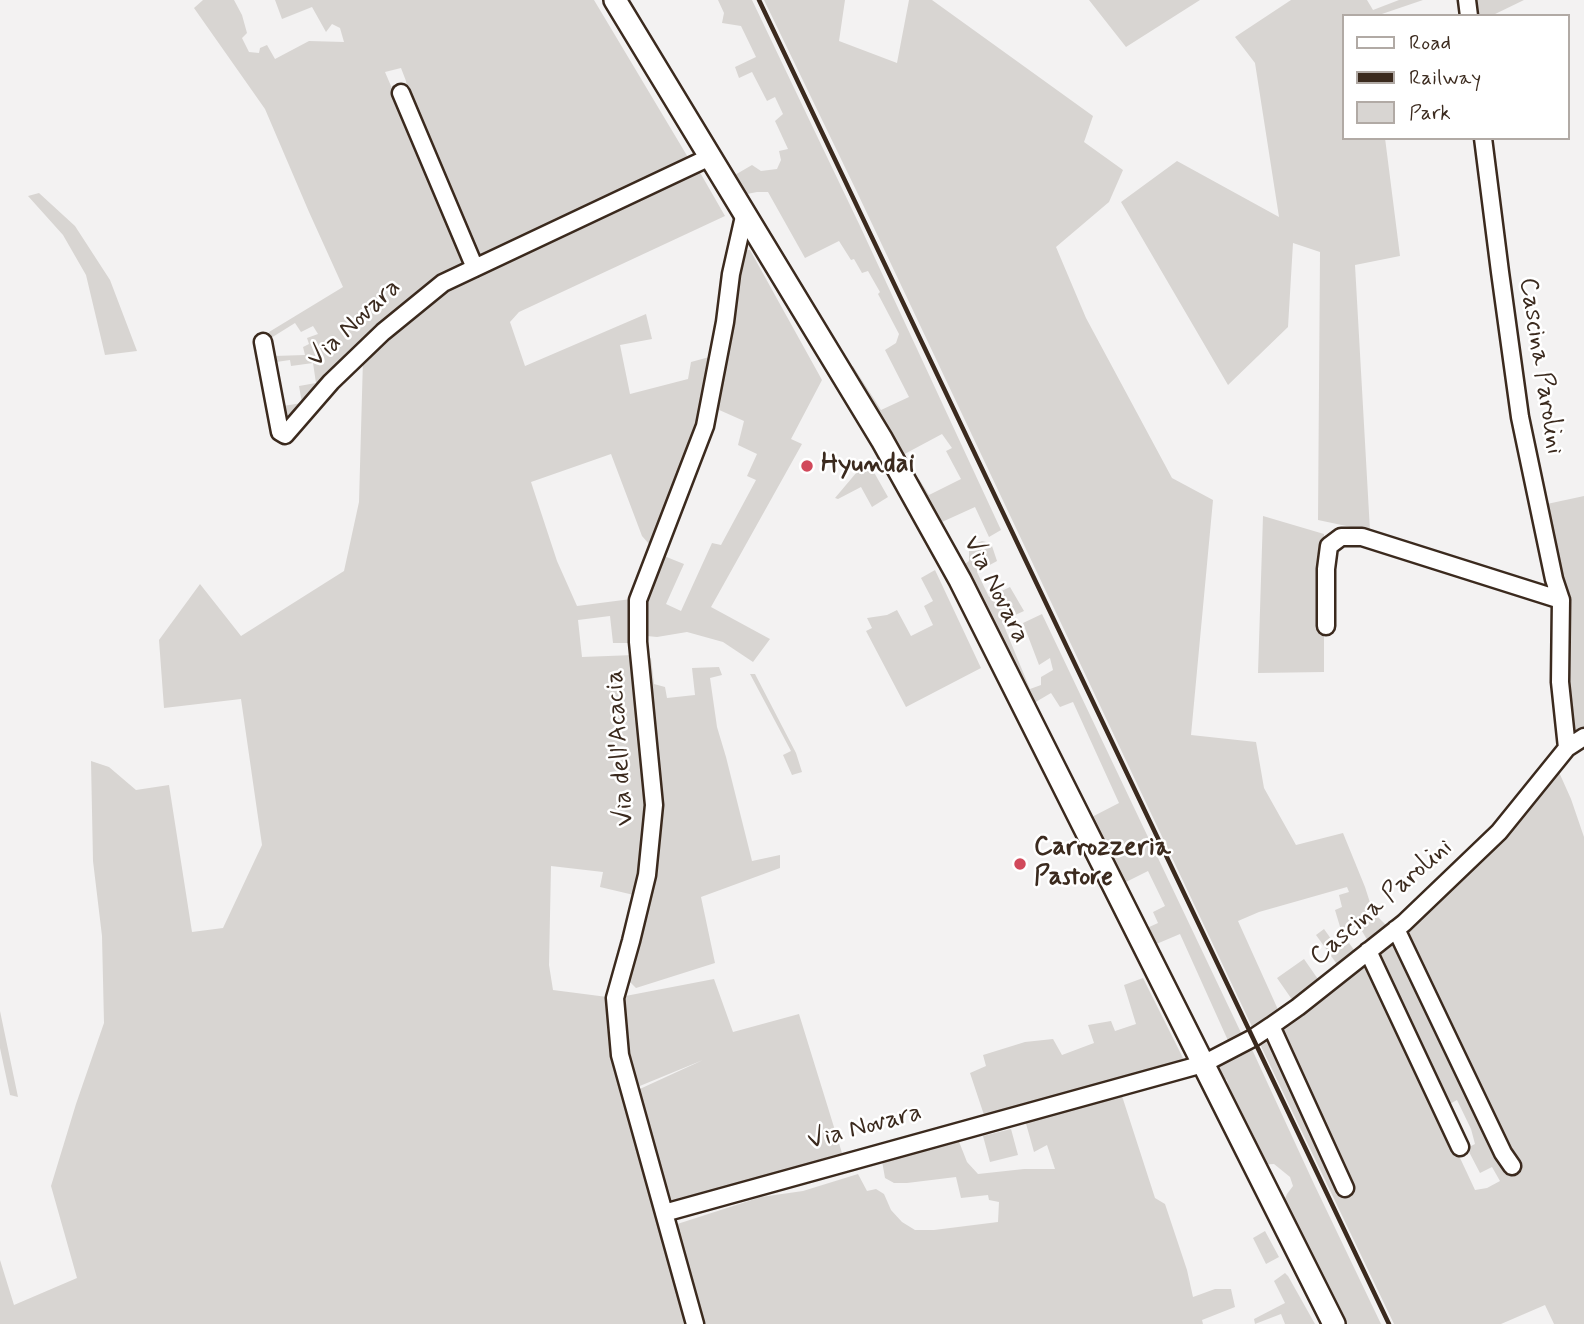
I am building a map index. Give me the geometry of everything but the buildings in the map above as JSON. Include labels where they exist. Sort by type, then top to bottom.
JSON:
[{"type":"main road","name":"Via Novara","points":[[615,0],[882,440],[960,580],[1334,1324]]},
{"type":"street","points":[[401,93],[475,268]]},
{"type":"street","name":"Cascina Parolini","points":[[1483,140],[1520,417],[1554,579],[1561,600],[1560,682],[1567,748]]},
{"type":"street","name":"Via Novara","points":[[263,342],[280,432],[285,435],[331,382],[383,332],[443,284],[710,157]]},
{"type":"street","name":"Via dell'Acacia","points":[[695,1324],[620,1055],[615,998],[647,875],[654,805],[638,642],[638,600],[705,426],[723,334],[731,274],[745,212]]},
{"type":"street","points":[[1326,626],[1326,569],[1329,546],[1341,537],[1362,537],[1561,600]]},
{"type":"street","name":"Cascina Parolini","points":[[1203,1064],[1271,1026],[1395,929],[1500,832],[1567,748],[1584,737]]},
{"type":"street","points":[[1395,929],[1503,1153],[1512,1166]]},
{"type":"street","points":[[1368,951],[1460,1147]]},
{"type":"street","points":[[1271,1026],[1345,1188]]},
{"type":"street","name":"Via Novara","points":[[664,1213],[1203,1064]]},
{"type":"green space","points":[[203,0],[234,0],[242,15],[247,33],[242,38],[249,52],[259,53],[260,48],[267,45],[275,59],[309,41],[344,42],[340,28],[332,24],[326,32],[312,7],[282,19],[275,0],[594,0],[689,159],[475,258],[408,99],[401,68],[385,72],[468,266],[294,421],[286,421],[283,406],[302,403],[299,386],[316,383],[313,363],[291,366],[290,360],[276,362],[274,356],[305,355],[303,347],[309,344],[307,338],[318,334],[313,326],[301,332],[295,323],[271,338],[269,332],[343,287],[265,109],[194,8]]},
{"type":"green space","points":[[718,0],[752,0],[1001,530],[989,537],[975,507],[942,522],[958,558],[913,484],[919,479],[929,495],[961,479],[946,451],[952,448],[942,434],[899,457],[848,369],[853,366],[881,410],[909,397],[885,350],[896,343],[899,334],[868,271],[862,273],[839,241],[805,258],[768,192],[747,194],[780,251],[775,255],[728,179],[752,165],[761,171],[777,169],[781,160],[779,151],[788,149],[775,121],[783,114],[775,97],[767,101],[752,72],[739,78],[735,67],[756,57],[741,26],[722,23],[724,13]]},
{"type":"green space","points":[[764,0],[845,0],[839,41],[897,63],[909,0],[932,0],[1093,116],[1084,142],[1123,170],[1109,202],[1056,247],[1086,318],[1172,478],[1213,500],[1191,735],[1256,742],[1264,788],[1296,845],[1343,833],[1373,912],[1388,927],[1369,943],[1359,926],[1341,930],[1335,910],[1342,907],[1339,895],[1349,892],[1347,887],[1259,912],[1238,921],[1280,1014],[1255,1033],[856,190]]},
{"type":"green space","points":[[1089,0],[1200,0],[1126,47]]},
{"type":"green space","points":[[1291,0],[1367,0],[1373,10],[1399,0],[1423,0],[1382,14],[1342,14],[1342,140],[1385,140],[1400,256],[1355,265],[1370,531],[1318,520],[1320,252],[1293,243],[1288,327],[1228,385],[1121,202],[1177,161],[1279,217],[1255,63],[1235,37]]},
{"type":"green space","points":[[1468,0],[1524,0],[1495,14],[1470,14]]},
{"type":"green space","points":[[698,169],[725,216],[519,312],[510,322],[525,366],[646,314],[652,339],[620,345],[630,394],[688,379],[691,362],[713,356],[699,426],[649,544],[642,536],[611,454],[531,482],[557,561],[577,606],[631,599],[630,643],[613,643],[610,616],[578,620],[582,657],[634,655],[649,804],[638,896],[600,887],[603,872],[551,866],[549,965],[553,990],[615,998],[714,979],[733,1032],[799,1014],[842,1153],[662,1206],[631,1093],[703,1060],[630,1090],[689,1324],[0,1324],[0,1260],[14,1305],[77,1278],[51,1186],[104,1023],[102,936],[93,861],[91,761],[109,767],[136,790],[169,785],[192,932],[223,928],[262,845],[241,699],[164,708],[159,640],[200,584],[241,636],[344,571],[359,502],[363,359],[444,288]]},
{"type":"green space","points":[[39,193],[75,226],[110,280],[137,351],[105,355],[86,275],[63,235],[28,196]]},
{"type":"green space","points":[[750,250],[822,380],[791,439],[802,444],[711,607],[770,639],[753,662],[723,642],[687,632],[647,636],[642,631],[640,600],[659,554],[684,564],[666,604],[681,611],[712,543],[721,545],[756,480],[747,476],[757,454],[738,445],[744,421],[717,409],[729,354],[737,262],[740,254]]},
{"type":"green space","points":[[867,460],[888,497],[872,507],[861,487],[835,498]]},
{"type":"green space","points":[[1584,496],[1584,747],[1571,738],[1566,682],[1567,602],[1547,504]]},
{"type":"green space","points":[[1263,516],[1324,534],[1324,672],[1258,673]]},
{"type":"green space","points":[[982,541],[991,543],[997,561],[977,572],[989,597],[1010,587],[1024,611],[1002,621],[1030,689],[1041,685],[1041,677],[1053,670],[1050,658],[1039,665],[1023,623],[1042,614],[1244,1039],[1230,1045],[1180,934],[1154,945],[1147,928],[1158,923],[1153,912],[1165,906],[1148,871],[1118,886],[1086,820],[1119,803],[1073,702],[1060,707],[1051,693],[1034,703],[998,633],[957,570],[969,561],[969,549],[972,545]]},
{"type":"green space","points":[[935,570],[981,668],[906,707],[866,631],[872,628],[867,618],[887,615],[897,610],[911,636],[933,625],[924,606],[933,601],[921,578]]},
{"type":"green space","points":[[651,658],[654,684],[665,687],[667,698],[695,695],[692,668],[719,667],[722,675],[710,678],[717,727],[752,861],[780,855],[780,868],[701,897],[715,963],[636,988],[630,982],[657,864],[663,808],[645,661]]},
{"type":"green space","points":[[750,674],[755,674],[796,753],[802,772],[792,775],[783,755],[791,751]]},
{"type":"green space","points":[[1558,770],[1584,837],[1584,1324],[1554,1324],[1545,1305],[1501,1324],[1394,1324],[1258,1040],[1367,959],[1475,1190],[1487,1188],[1500,1181],[1492,1167],[1480,1173],[1467,1148],[1475,1144],[1457,1100],[1446,1106],[1374,954],[1395,937],[1508,1174],[1521,1171],[1401,931]]},
{"type":"green space","points":[[1324,929],[1339,950],[1349,943],[1357,954],[1339,967],[1316,935]]},
{"type":"green space","points":[[1304,959],[1320,982],[1293,1001],[1277,978]]},
{"type":"green space","points":[[1143,978],[1184,1060],[1184,1065],[985,1118],[970,1073],[986,1066],[983,1055],[1025,1042],[1053,1039],[1062,1055],[1094,1043],[1088,1025],[1111,1021],[1115,1031],[1136,1024],[1124,985]]},
{"type":"green space","points":[[0,1011],[18,1097],[10,1095],[0,1048]]},
{"type":"green space","points":[[1250,1045],[1381,1324],[1336,1324],[1281,1208],[1293,1186],[1290,1177],[1274,1164],[1258,1165],[1219,1088],[1228,1085],[1227,1080],[1219,1076],[1215,1064]]},
{"type":"green space","points":[[1122,1096],[1155,1198],[1165,1204],[1193,1297],[1215,1289],[1231,1289],[1235,1307],[1202,1320],[1203,1324],[703,1324],[681,1245],[668,1227],[761,1197],[803,1191],[858,1174],[867,1191],[876,1189],[884,1194],[891,1210],[902,1222],[915,1230],[998,1222],[999,1202],[989,1200],[988,1195],[961,1198],[956,1177],[894,1183],[885,1178],[882,1161],[958,1139],[967,1162],[978,1174],[1055,1169],[1047,1145],[1034,1152],[1025,1120]]},
{"type":"green space","points":[[1011,1129],[1018,1155],[990,1162],[983,1136]]},
{"type":"green space","points":[[1265,1231],[1279,1257],[1266,1264],[1253,1238]]},
{"type":"green space","points":[[1285,1273],[1315,1324],[1285,1324],[1281,1314],[1255,1324],[1254,1319],[1285,1303],[1274,1281]]},
{"type":"railway","points":[[759,0],[1389,1324]]},
{"type":"place","name":"Hyundai","points":[[807,466]]},
{"type":"place","name":"Carrozzeria Pastore","points":[[1020,864]]}]
